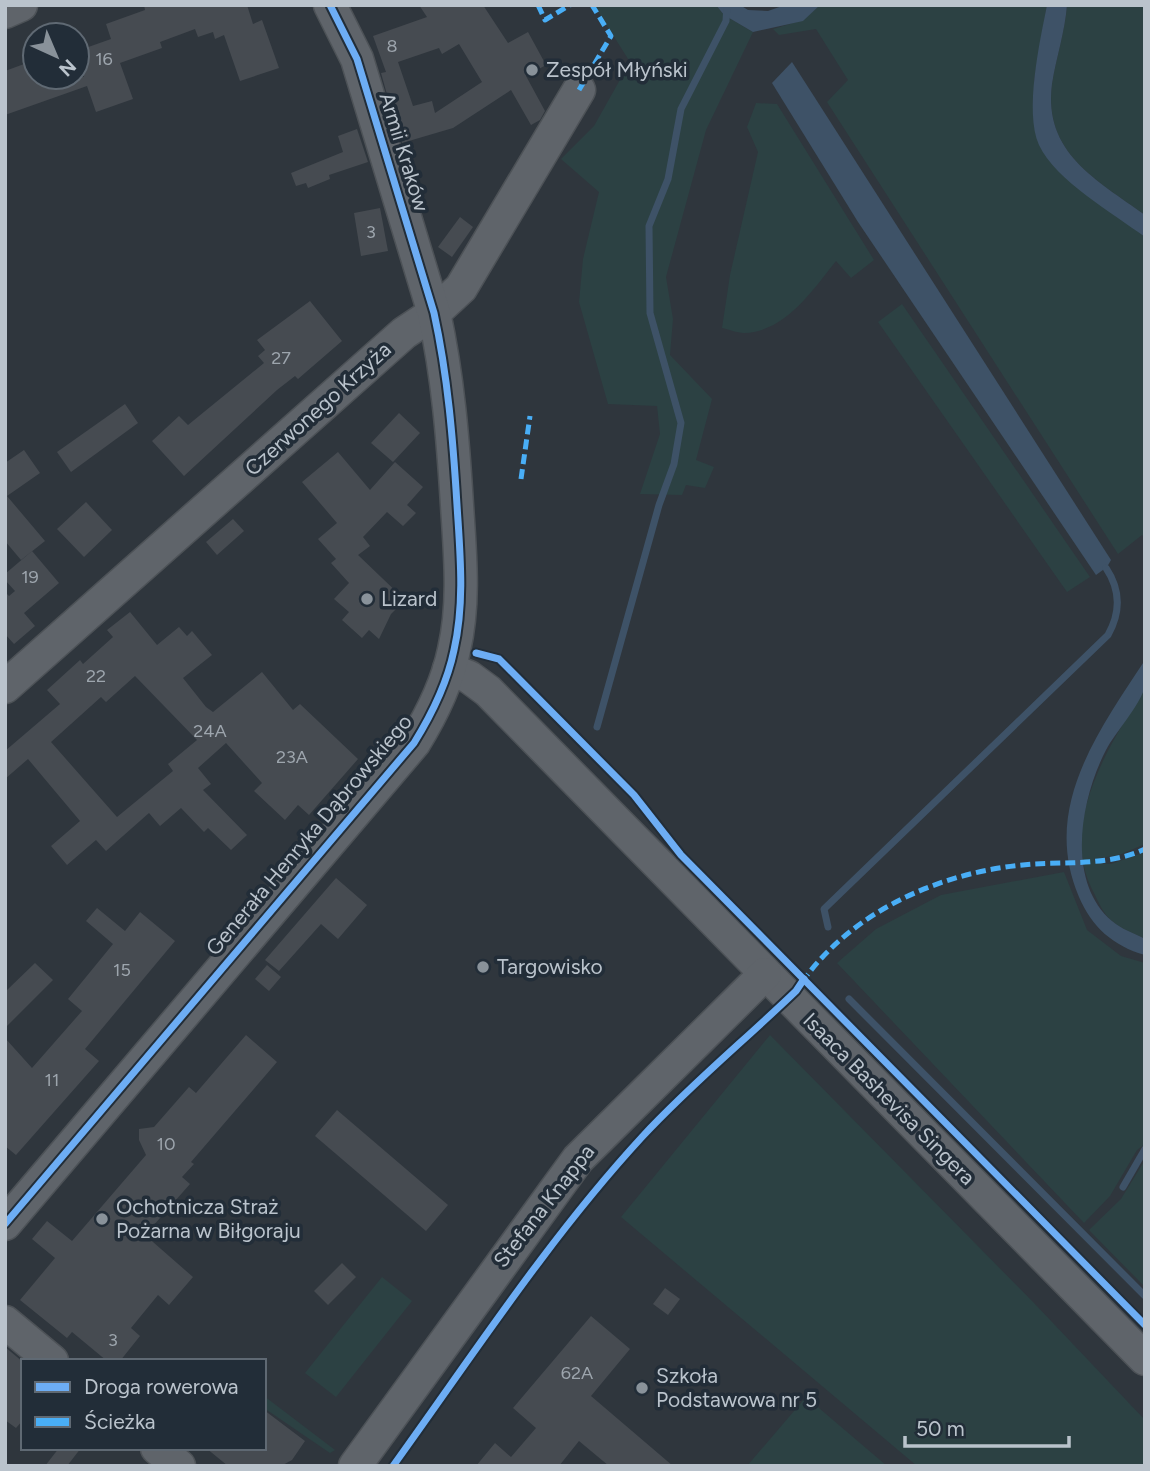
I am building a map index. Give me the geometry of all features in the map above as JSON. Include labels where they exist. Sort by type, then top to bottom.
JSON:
[{"type":"street","points":[[5,12],[21,5]]},
{"type":"street","name":"Armii Kraków","points":[[330,5],[357,59],[434,313]]},
{"type":"street","name":"Czerwonego Krzyża","points":[[5,687],[404,333],[434,313],[461,288],[579,90]]},
{"type":"street","name":"Generała Henryka Dąbrowskiego","points":[[5,1224],[414,743],[433,710],[449,669],[458,624],[461,576],[451,411],[434,313]]},
{"type":"street","name":"Isaaca Bashevisa Singera","points":[[449,669],[469,677],[488,691],[1145,1359]]},
{"type":"street","name":"Stefana Knappa","points":[[355,1466],[531,1219],[578,1159],[607,1126],[765,974]]},
{"type":"street","points":[[5,1322],[50,1359]]},
{"type":"street","points":[[160,1450],[178,1466]]},
{"type":"green space","points":[[594,5],[716,5],[724,15],[753,32],[706,130],[666,277],[673,319],[670,355],[712,399],[696,460],[714,467],[705,488],[686,485],[682,495],[640,494],[660,434],[657,406],[608,404],[579,302],[583,259],[599,192],[561,159],[594,126],[630,62]]},
{"type":"green space","points":[[820,5],[1047,5],[1034,80],[1035,99],[1058,169],[1145,237],[1145,538],[1142,535],[1118,554],[827,102],[848,80],[816,29],[779,35],[773,29],[803,20]]},
{"type":"green space","points":[[1067,5],[1145,5],[1145,215],[1077,162],[1056,129],[1051,108],[1052,84]]},
{"type":"green space","points":[[756,103],[777,104],[874,260],[851,278],[836,261],[797,308],[772,325],[759,331],[744,333],[722,328],[730,275],[758,152],[747,127]]},
{"type":"green space","points":[[902,304],[1090,577],[1067,592],[878,322]]},
{"type":"green space","points":[[1145,688],[1145,844],[1119,855],[1094,859],[1095,863],[1111,864],[1145,852],[1145,939],[1119,926],[1103,911],[1084,867],[1081,840],[1084,814],[1103,760]]},
{"type":"green space","points":[[1064,872],[1087,930],[1121,956],[1145,963],[1145,1144],[1137,1150],[1110,1196],[1084,1223],[837,963],[876,929],[941,895]]},
{"type":"green space","points":[[770,1035],[1034,1303],[1145,1420],[1145,1466],[917,1466],[621,1217]]},
{"type":"green space","points":[[1145,1160],[1145,1287],[1089,1230],[1121,1199]]},
{"type":"green space","points":[[382,1277],[412,1301],[336,1397],[305,1373]]},
{"type":"green space","points":[[806,1397],[887,1466],[747,1466]]},
{"type":"green space","points":[[266,1398],[335,1450],[330,1453],[266,1409]]},
{"type":"water","points":[[716,5],[740,5],[748,10],[768,11],[785,5],[820,5],[803,21],[753,32],[724,15]]},
{"type":"water","points":[[1047,5],[1067,5],[1052,84],[1051,108],[1056,129],[1077,162],[1145,215],[1145,237],[1071,183],[1047,158],[1039,145],[1035,131],[1033,95]]},
{"type":"water","points":[[792,62],[1111,560],[1107,567],[1096,575],[858,222],[772,83]]},
{"type":"water","points":[[1145,660],[1143,693],[1110,743],[1097,769],[1090,791],[1082,838],[1083,862],[1088,884],[1097,904],[1116,924],[1145,939],[1145,955],[1113,941],[1097,926],[1084,908],[1069,864],[1067,833],[1071,802],[1093,743]]},
{"type":"building","points":[[144,5],[247,5],[253,24],[262,20],[279,68],[240,81],[224,35],[215,39],[213,32],[198,37],[195,29],[160,42],[162,48],[120,63],[133,99],[96,112],[89,91],[91,91],[91,46],[111,39],[106,24],[145,10]]},
{"type":"building","points":[[419,5],[483,5],[508,43],[528,32],[546,65],[526,76],[545,111],[540,120],[531,125],[511,90],[453,128],[402,143],[400,136],[403,134],[396,109],[392,110],[388,98],[381,73],[386,72],[373,36],[427,17]],"holes":[[[459,44],[482,82],[435,113],[432,101],[413,106],[398,62],[439,48],[442,54]]]},
{"type":"building","points":[[21,65],[21,91],[73,91],[5,115],[5,71]]},
{"type":"building","points":[[357,129],[368,162],[329,175],[330,179],[308,188],[306,183],[296,186],[291,173],[343,152],[338,136]]},
{"type":"building","points":[[380,208],[388,251],[361,256],[354,213]]},
{"type":"building","points":[[460,217],[473,227],[452,257],[438,247]]},
{"type":"building","points":[[310,301],[342,341],[298,379],[295,376],[277,390],[184,476],[152,441],[179,416],[188,425],[264,363],[258,356],[265,350],[257,340]]},
{"type":"building","points":[[125,404],[138,423],[71,472],[57,452]]},
{"type":"building","points":[[399,413],[420,433],[393,462],[371,443]]},
{"type":"building","points":[[24,450],[40,473],[7,496],[45,541],[21,560],[5,541],[5,463]]},
{"type":"building","points":[[338,452],[370,490],[395,462],[423,487],[407,505],[416,513],[403,526],[387,512],[363,537],[370,546],[358,555],[405,600],[391,614],[379,639],[369,630],[362,638],[342,620],[349,612],[334,599],[349,583],[331,563],[336,559],[318,539],[337,523],[302,482]]},
{"type":"building","points":[[86,502],[112,530],[84,557],[57,529]]},
{"type":"building","points":[[233,519],[244,531],[217,555],[206,542]]},
{"type":"building","points":[[32,551],[59,583],[24,613],[35,626],[14,644],[5,634],[5,592],[9,596],[15,591],[5,580],[5,574]]},
{"type":"building","points":[[130,612],[157,645],[179,627],[187,636],[192,631],[212,655],[183,678],[206,707],[213,712],[262,672],[293,710],[300,704],[358,759],[309,815],[298,805],[285,820],[254,791],[262,783],[226,743],[198,768],[211,784],[203,790],[247,835],[231,850],[208,828],[204,832],[181,808],[160,826],[149,813],[106,851],[96,840],[67,865],[51,846],[80,821],[28,759],[5,779],[5,751],[60,704],[47,690],[80,660],[83,664],[113,637],[107,630]],"holes":[[[135,676],[197,740],[168,764],[173,771],[117,817],[51,742],[101,697],[106,702]]]},
{"type":"building","points":[[336,878],[367,905],[338,939],[321,924],[279,971],[265,960]]},
{"type":"building","points":[[97,908],[125,931],[140,912],[175,941],[85,1049],[99,1061],[16,1155],[5,1146],[5,1038],[32,1068],[82,1011],[68,999],[113,944],[86,921]]},
{"type":"building","points":[[35,963],[53,980],[5,1028],[5,992]]},
{"type":"building","points":[[267,965],[281,977],[269,991],[255,979]]},
{"type":"building","points":[[246,1035],[277,1062],[191,1162],[194,1164],[182,1177],[190,1184],[145,1235],[193,1277],[169,1305],[158,1295],[131,1328],[140,1336],[122,1359],[105,1359],[72,1332],[67,1338],[20,1300],[55,1258],[32,1239],[47,1221],[72,1241],[146,1155],[139,1140],[139,1129],[154,1127],[189,1087],[196,1093]]},
{"type":"building","points":[[337,1110],[448,1205],[426,1231],[315,1136]]},
{"type":"building","points":[[342,1263],[356,1277],[328,1305],[314,1291]]},
{"type":"building","points":[[665,1288],[680,1299],[668,1315],[653,1304]]},
{"type":"building","points":[[591,1316],[630,1349],[591,1396],[673,1466],[609,1466],[579,1441],[559,1466],[476,1466],[495,1443],[511,1457],[536,1428],[513,1408]]},
{"type":"building","points":[[5,1347],[21,1360],[21,1422],[16,1428],[5,1420]]},
{"type":"building","points":[[266,1412],[305,1441],[292,1460],[281,1466],[228,1466],[208,1450],[266,1450]]},
{"type":"building","points":[[57,1450],[79,1450],[67,1466],[45,1466]]},
{"type":"waterway","points":[[597,727],[659,505],[674,464],[681,423],[650,313],[649,226],[668,179],[681,109],[726,21],[727,5]]},
{"type":"waterway","points":[[828,927],[824,909],[1108,635],[1115,618],[1117,601],[1114,584],[1106,568]]},
{"type":"waterway","points":[[849,999],[1145,1296]]},
{"type":"waterway","points":[[1123,1187],[1145,1149]]},
{"type":"marked path","points":[[538,5],[545,20],[570,5]]},
{"type":"marked path","points":[[579,90],[611,36],[592,5]]},
{"type":"marked path","points":[[521,479],[530,416]]},
{"type":"marked path","points":[[802,982],[848,933],[875,914],[936,884],[1001,868],[1105,860],[1145,849]]},
{"type":"cycle path","points":[[5,1224],[414,743],[438,698],[451,663],[460,614],[460,559],[452,433],[439,337],[357,59],[330,5]]},
{"type":"cycle path","points":[[476,653],[499,659],[515,675],[634,795],[681,855],[1145,1325]]},
{"type":"cycle path","points":[[393,1466],[575,1215],[660,1118],[796,991],[804,979]]},
{"type":"place","name":"Zespół Młyński","points":[[532,70]]},
{"type":"place","name":"Lizard","points":[[367,599]]},
{"type":"place","name":"Targowisko","points":[[483,967]]},
{"type":"place","name":"Ochotnicza Straż Pożarna w Biłgoraju","points":[[102,1219]]},
{"type":"place","name":"Szkoła Podstawowa nr 5","points":[[642,1388]]}]
